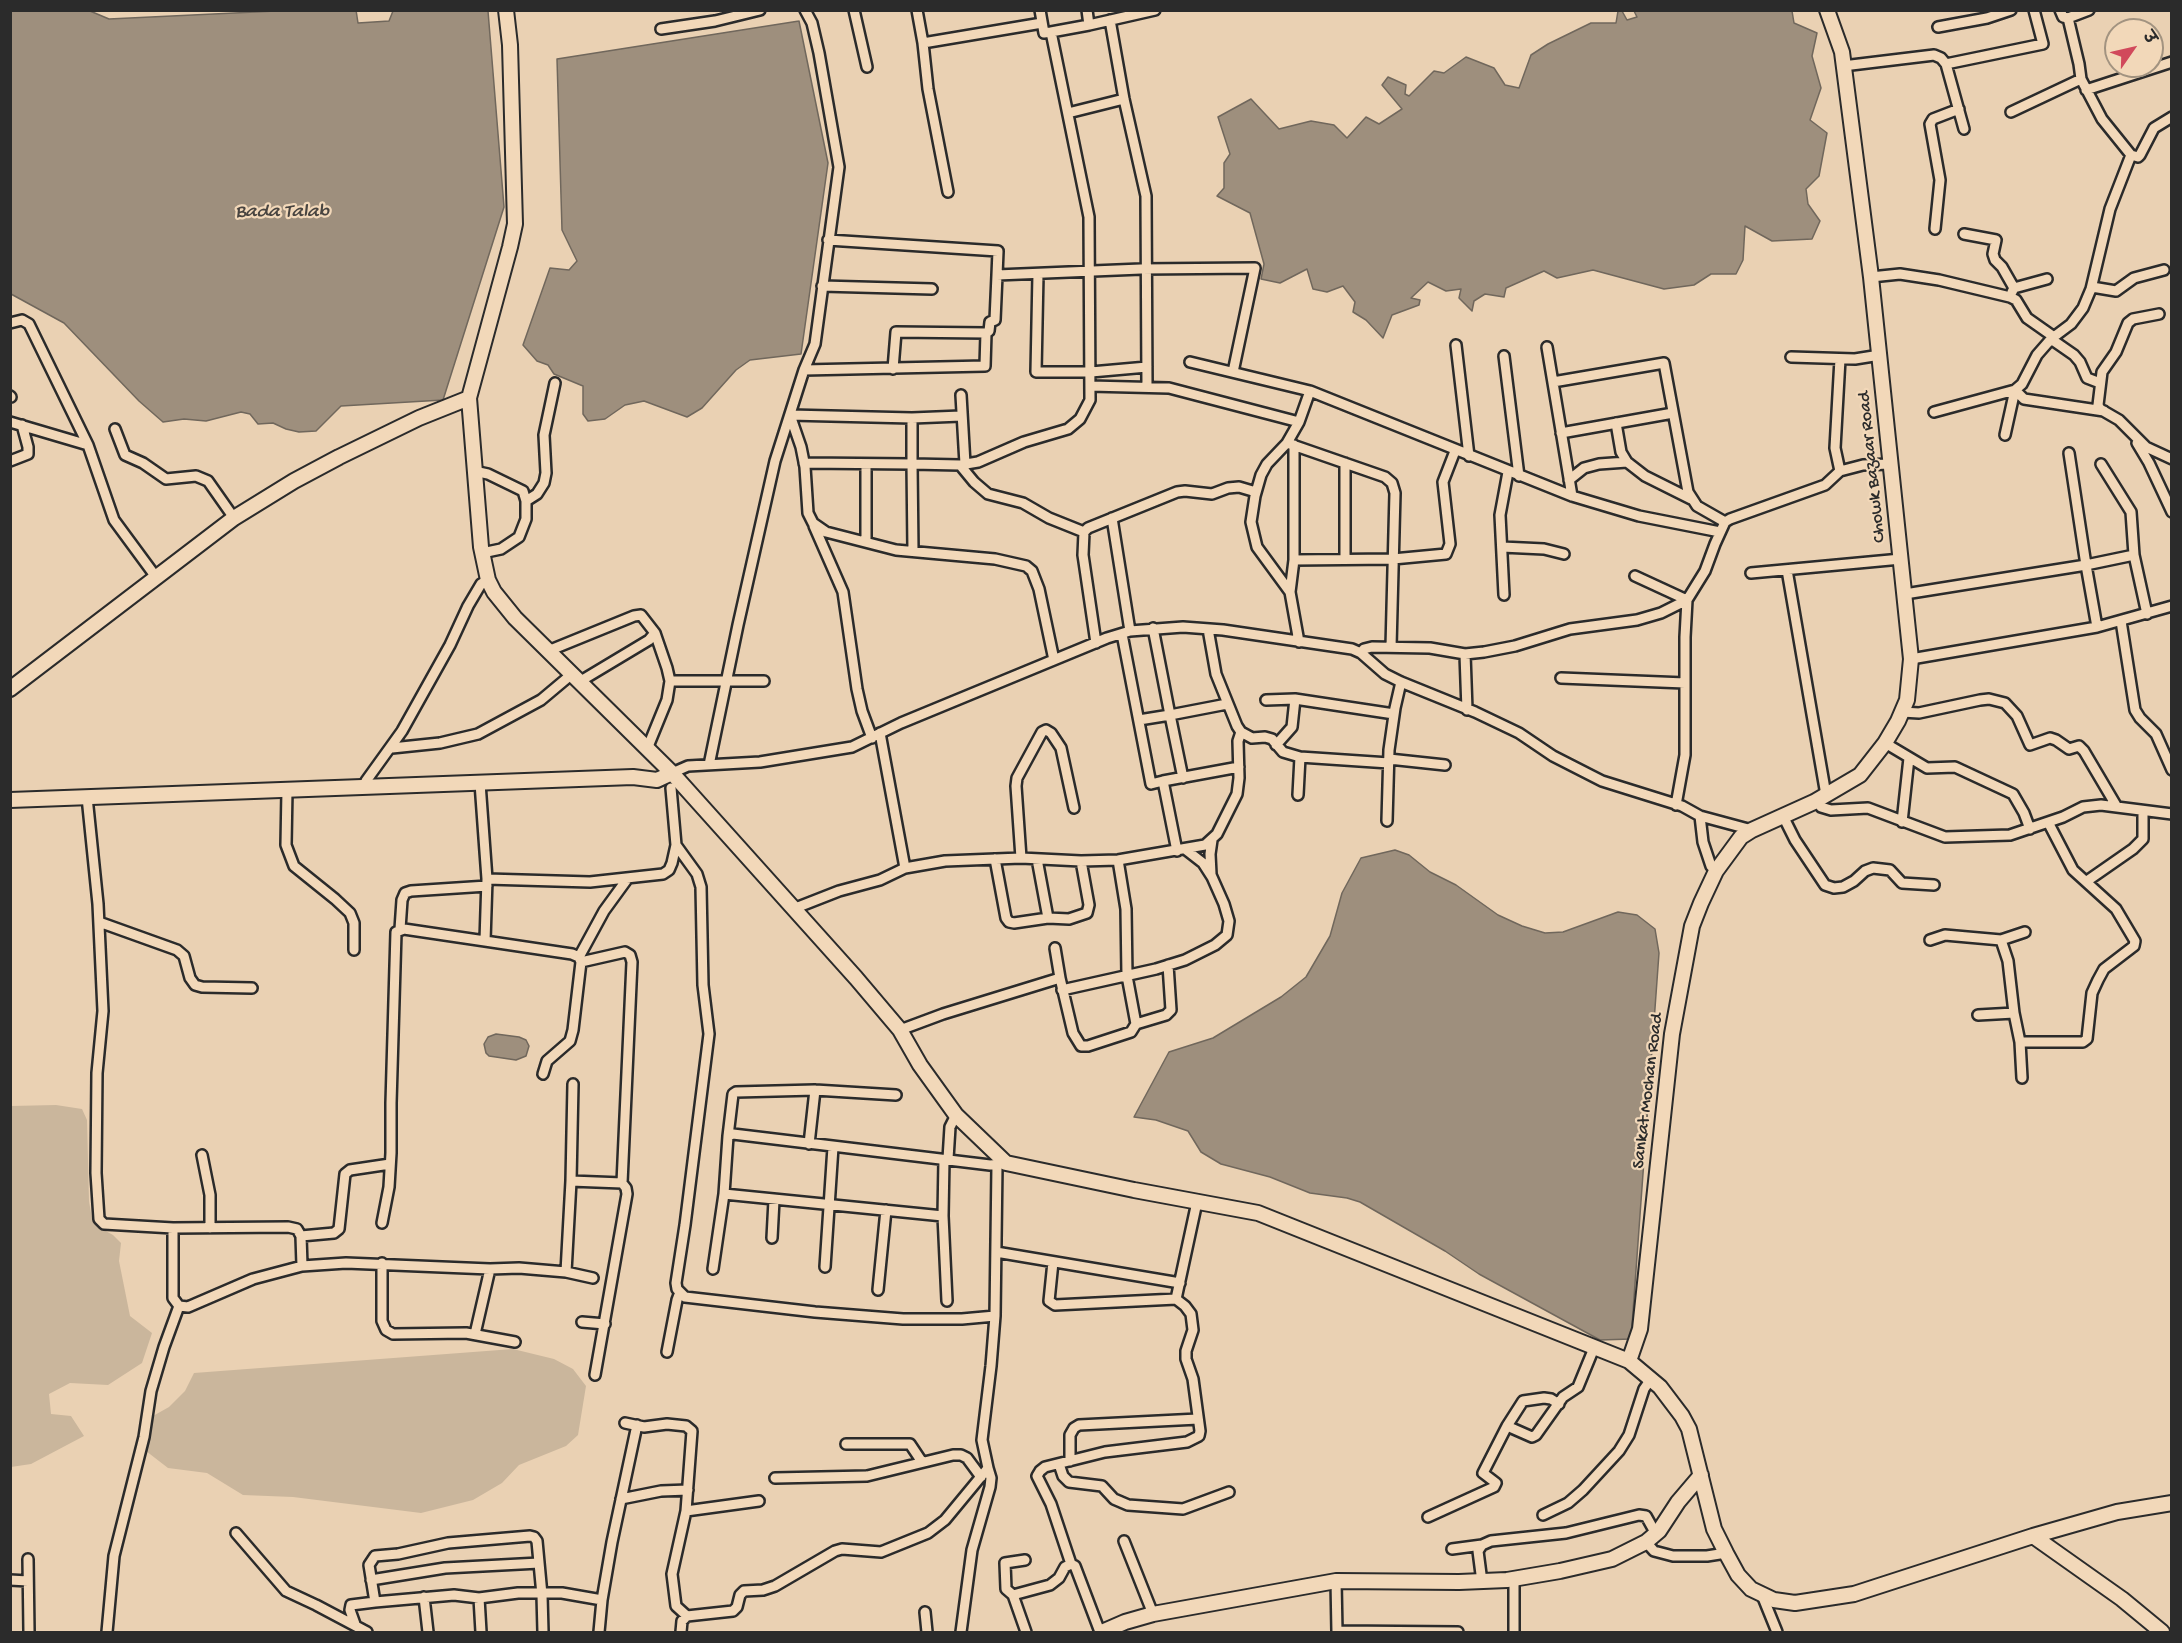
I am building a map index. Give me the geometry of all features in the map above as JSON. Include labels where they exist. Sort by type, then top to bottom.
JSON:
[{"type":"main road","points":[[506,10],[510,45],[515,224],[468,398],[482,553],[488,580],[494,592],[515,618],[672,773],[677,787],[793,909],[900,1030],[920,1065],[956,1115],[1002,1164],[1258,1213],[1629,1362],[1652,1379],[1672,1401],[1689,1429],[1714,1529],[1738,1575],[1751,1589],[1774,1600],[1795,1603],[1854,1594],[2033,1536],[2117,1512],[2172,1503]]},
{"type":"main road","name":"Chowk Bazaar Road","points":[[1746,834],[1822,798],[1860,776],[1885,742],[1902,712],[1906,700],[1911,659],[1880,355],[1842,52],[1827,10]]},
{"type":"main road","points":[[10,689],[234,518],[294,481],[339,457],[419,418],[468,398]]},
{"type":"main road","points":[[10,800],[633,777],[657,780],[672,773]]},
{"type":"main road","name":"Sankat Mochan Road","points":[[1629,1362],[1640,1329],[1672,1034],[1684,961],[1692,926],[1716,871],[1746,834]]},
{"type":"main road","points":[[1101,1632],[1153,1614],[1336,1581],[1482,1582],[1560,1571],[1612,1558],[1651,1538],[1701,1475]]},
{"type":"main road","points":[[2033,1536],[2121,1599],[2160,1632]]},
{"type":"street","points":[[661,28],[715,21],[760,10]]},
{"type":"street","points":[[709,765],[775,461],[814,344],[839,167],[812,22],[805,10]]},
{"type":"street","points":[[854,10],[867,67]]},
{"type":"street","points":[[916,10],[923,43],[928,90],[948,192]]},
{"type":"street","points":[[1040,10],[1044,33],[1155,10]]},
{"type":"street","points":[[1087,10],[1089,25]]},
{"type":"street","points":[[1938,27],[1987,18],[2011,10]]},
{"type":"street","points":[[1946,64],[2043,44],[2034,10]]},
{"type":"street","points":[[2060,10],[2063,17],[2068,18],[2089,10]]},
{"type":"street","points":[[2068,18],[2079,63],[2080,79],[2102,119],[2131,155],[2138,157],[2154,128],[2172,117]]},
{"type":"street","points":[[1110,20],[1124,99],[1146,196],[1147,387]]},
{"type":"street","points":[[923,43],[1042,23]]},
{"type":"street","points":[[804,463],[963,465],[978,462],[1041,436],[1068,429],[1080,419],[1090,400],[1089,217],[1051,32]]},
{"type":"street","points":[[1843,66],[1934,55],[1941,58],[1946,64],[1964,129]]},
{"type":"street","points":[[2086,90],[2172,62]]},
{"type":"street","points":[[2011,112],[2080,79]]},
{"type":"street","points":[[1068,113],[1124,99]]},
{"type":"street","points":[[1935,229],[1940,180],[1930,124],[1933,119],[1959,109]]},
{"type":"street","points":[[1934,412],[2015,390],[2022,384],[2037,355],[2071,324],[2083,308],[2092,287],[2110,209],[2131,155]]},
{"type":"street","points":[[1964,234],[1996,240],[1993,254],[1995,260],[2002,267],[2012,292],[2027,318],[2074,355],[2087,378],[2100,383]]},
{"type":"street","points":[[804,370],[985,366],[986,333],[989,331],[990,322],[995,320],[998,251],[828,240]]},
{"type":"street","points":[[997,275],[1146,269],[1255,268],[1233,372]]},
{"type":"street","points":[[2092,287],[2116,291],[2134,278],[2164,270]]},
{"type":"street","points":[[1038,274],[1036,372],[1091,372],[1148,367]]},
{"type":"street","points":[[1871,277],[1900,274],[2012,292],[2047,279]]},
{"type":"street","points":[[822,286],[932,289]]},
{"type":"street","points":[[2159,315],[2128,323],[2116,352],[2102,372],[2098,407],[2119,420],[2146,447],[2172,459]]},
{"type":"street","points":[[10,323],[22,320],[29,324],[88,445],[114,520],[156,577]]},
{"type":"street","points":[[893,369],[896,332],[986,333]]},
{"type":"street","points":[[1456,345],[1469,456]]},
{"type":"street","points":[[1547,347],[1572,496]]},
{"type":"street","points":[[1791,357],[1855,360],[1880,355]]},
{"type":"street","points":[[1504,356],[1519,476]]},
{"type":"street","points":[[1840,358],[1835,448],[1840,471]]},
{"type":"street","points":[[1190,362],[1310,391],[1572,496],[1639,516],[1720,532]]},
{"type":"street","points":[[1553,382],[1664,363],[1685,485],[1697,506],[1725,522]]},
{"type":"street","points":[[526,501],[537,494],[544,483],[546,473],[544,435],[555,383]]},
{"type":"street","points":[[1090,386],[1169,388],[1299,422]]},
{"type":"street","points":[[2015,390],[2024,399],[2106,412]]},
{"type":"street","points":[[2005,435],[2015,390]]},
{"type":"street","points":[[1299,642],[1290,592],[1294,560],[1290,444],[1310,391]]},
{"type":"street","points":[[961,395],[963,465],[974,482],[988,494],[1023,503],[1049,518],[1084,532]]},
{"type":"street","points":[[1561,433],[1673,413]]},
{"type":"street","points":[[790,415],[912,418],[961,416]]},
{"type":"street","points":[[790,415],[804,463],[808,513],[843,592],[857,689],[862,711],[876,736],[905,868]]},
{"type":"street","points":[[912,418],[913,551]]},
{"type":"street","points":[[10,422],[88,445]]},
{"type":"street","points":[[1616,423],[1621,452],[1627,462],[1645,476],[1691,499]]},
{"type":"street","points":[[10,461],[28,454],[22,425]]},
{"type":"street","points":[[116,429],[125,455],[143,463],[166,479],[196,476],[208,481],[234,518]]},
{"type":"street","points":[[2131,433],[2149,463],[2172,512]]},
{"type":"street","points":[[1290,444],[1385,477],[1392,483],[1395,493],[1391,647]]},
{"type":"street","points":[[1290,444],[1267,464],[1256,492],[1251,522],[1253,537],[1263,556],[1290,592]]},
{"type":"street","points":[[1294,560],[1394,559],[1446,554],[1450,549],[1443,482],[1455,451]]},
{"type":"street","points":[[2069,453],[2097,627]]},
{"type":"street","points":[[1569,480],[1584,468],[1599,464],[1627,462]]},
{"type":"street","points":[[1345,463],[1345,559]]},
{"type":"street","points":[[866,464],[866,542]]},
{"type":"street","points":[[1676,805],[1685,755],[1684,637],[1687,600],[1705,571],[1725,522],[1825,485],[1840,471],[1863,465],[1890,464]]},
{"type":"street","points":[[2101,464],[2131,512],[2134,555],[2147,614]]},
{"type":"street","points":[[474,471],[489,474],[523,491],[526,501],[526,519],[519,537],[501,549],[482,553]]},
{"type":"street","points":[[1504,595],[1500,515],[1508,472]]},
{"type":"street","points":[[1084,532],[1093,524],[1177,492],[1212,494],[1239,487],[1256,492]]},
{"type":"street","points":[[1112,518],[1126,633],[1151,784],[1239,767]]},
{"type":"street","points":[[813,523],[826,532],[896,550],[995,559],[1026,566],[1032,571],[1039,589],[1054,660]]},
{"type":"street","points":[[1084,532],[1086,580],[1096,643]]},
{"type":"street","points":[[1502,547],[1544,549],[1564,554]]},
{"type":"street","points":[[1905,594],[2134,555]]},
{"type":"street","points":[[1751,573],[1901,559]]},
{"type":"street","points":[[1787,570],[1822,798],[1821,807],[1831,810],[1868,808],[1945,837],[2010,836],[2083,807],[2101,805],[2172,814]]},
{"type":"street","points":[[1635,576],[1687,600]]},
{"type":"street","points":[[365,787],[366,781],[392,748],[450,645],[472,599],[481,584],[488,580]]},
{"type":"street","points":[[1360,653],[1372,647],[1391,647],[1430,648],[1465,654],[1515,646],[1570,629],[1637,620],[1661,613],[1687,600]]},
{"type":"street","points":[[1911,659],[2097,627],[2172,606]]},
{"type":"street","points":[[548,651],[641,615],[655,633],[668,668],[670,681],[668,700],[647,749]]},
{"type":"street","points":[[2121,621],[2135,710],[2156,734],[2169,758],[2172,770]]},
{"type":"street","points":[[672,773],[688,766],[760,762],[852,747],[1096,643],[1126,633],[1153,628],[1183,627],[1353,649],[1385,674],[1519,733],[1552,756],[1602,781],[1676,805],[1746,834]]},
{"type":"street","points":[[1153,628],[1183,778]]},
{"type":"street","points":[[1208,629],[1216,674],[1241,732],[1252,738],[1265,737],[1272,740],[1283,752],[1300,757],[1445,765]]},
{"type":"street","points":[[392,748],[440,743],[478,734],[541,700],[575,678],[649,640],[655,633]]},
{"type":"street","points":[[1465,654],[1467,710]]},
{"type":"street","points":[[1561,678],[1685,683]]},
{"type":"street","points":[[670,681],[764,681]]},
{"type":"street","points":[[1387,821],[1389,761],[1394,714],[1401,682]]},
{"type":"street","points":[[1266,700],[1295,699],[1394,714]]},
{"type":"street","points":[[1276,745],[1292,727],[1295,699]]},
{"type":"street","points":[[1902,712],[1919,713],[1989,699],[2005,703],[2017,716],[2030,745],[2050,738],[2069,749],[2079,746],[2117,807]]},
{"type":"street","points":[[1139,720],[1227,704]]},
{"type":"street","points":[[1021,858],[1017,778],[1042,732],[1046,730],[1051,733],[1061,748],[1074,808]]},
{"type":"street","points":[[1212,877],[1210,854],[1212,840],[1237,794],[1238,741],[1241,732]]},
{"type":"street","points":[[1885,742],[1927,768],[1955,767],[2013,794],[2030,829]]},
{"type":"street","points":[[1298,795],[1300,757]]},
{"type":"street","points":[[1902,822],[1909,758]]},
{"type":"street","points":[[381,1223],[389,1187],[396,932],[400,929],[402,900],[405,893],[487,882],[590,882],[663,874],[669,870],[675,856],[677,787],[664,786],[657,780]]},
{"type":"street","points":[[1062,990],[1185,960],[1215,945],[1227,935],[1229,921],[1212,877],[1203,863],[1181,850],[1163,781]]},
{"type":"street","points":[[480,783],[487,882],[485,941]]},
{"type":"street","points":[[287,790],[286,845],[294,866],[350,913],[354,923],[354,950]]},
{"type":"street","points":[[87,797],[99,922],[104,1011],[97,1073],[96,1173],[99,1220],[104,1224],[173,1228],[288,1227],[297,1229],[301,1236],[302,1266]]},
{"type":"street","points":[[2087,881],[2133,849],[2143,839],[2143,811]]},
{"type":"street","points":[[1700,816],[1703,842],[1711,866],[1716,871]]},
{"type":"street","points":[[1783,816],[1795,840],[1825,885],[1834,888],[1843,887],[1873,868],[1890,870],[1902,883],[1934,885]]},
{"type":"street","points":[[2020,1042],[2083,1042],[2087,1039],[2092,993],[2098,980],[2104,969],[2134,946],[2135,941],[2116,909],[2073,870],[2048,822]]},
{"type":"street","points":[[793,909],[840,891],[880,880],[905,868],[945,861],[1021,858],[1118,860],[1205,845],[1212,840]]},
{"type":"street","points":[[676,845],[697,874],[700,887],[703,985],[709,1034],[687,1214],[676,1283],[680,1292],[685,1297],[815,1312],[903,1319],[962,1319],[995,1316]]},
{"type":"street","points":[[995,859],[1006,918],[1009,922],[1076,918],[1086,913],[1089,909],[1081,861]]},
{"type":"street","points":[[1038,859],[1048,918]]},
{"type":"street","points":[[1118,860],[1126,909],[1127,975],[1136,1024]]},
{"type":"street","points":[[543,1074],[547,1061],[570,1041],[580,960],[610,902],[628,878]]},
{"type":"street","points":[[99,922],[177,950],[184,956],[190,978],[195,985],[252,988]]},
{"type":"street","points":[[400,929],[572,954],[580,960],[625,952],[630,955],[632,962],[622,1183],[627,1194],[595,1375]]},
{"type":"street","points":[[1930,940],[1945,935],[2001,940],[2025,932]]},
{"type":"street","points":[[2001,940],[2008,961],[2020,1042],[2022,1078]]},
{"type":"street","points":[[1055,948],[1062,990],[1073,1033],[1081,1046],[1088,1046],[1131,1032],[1136,1024],[1166,1015],[1171,1010],[1168,965]]},
{"type":"street","points":[[900,1030],[943,1014],[1060,978]]},
{"type":"street","points":[[1978,1015],[2014,1013]]},
{"type":"street","points":[[566,1272],[573,1084]]},
{"type":"street","points":[[713,1269],[724,1194],[733,1094],[736,1092],[814,1090],[896,1095]]},
{"type":"street","points":[[809,1144],[814,1090]]},
{"type":"street","points":[[947,1301],[944,1216],[946,1159],[950,1127],[956,1115]]},
{"type":"street","points":[[729,1136],[733,1134],[833,1147],[1002,1164],[996,1252],[995,1316],[991,1366],[982,1424],[982,1440],[991,1478],[972,1550],[961,1632]]},
{"type":"street","points":[[825,1267],[833,1147]]},
{"type":"street","points":[[202,1155],[210,1195],[210,1228]]},
{"type":"street","points":[[301,1236],[334,1233],[339,1229],[345,1174],[350,1170],[390,1164]]},
{"type":"street","points":[[571,1181],[622,1183]]},
{"type":"street","points":[[724,1194],[944,1216]]},
{"type":"street","points":[[772,1238],[774,1200]]},
{"type":"street","points":[[1176,1299],[1197,1202]]},
{"type":"street","points":[[878,1290],[886,1210]]},
{"type":"street","points":[[173,1228],[172,1298],[179,1306],[188,1307],[252,1279],[302,1266],[382,1263],[490,1269],[519,1268],[566,1272],[593,1278]]},
{"type":"street","points":[[996,1252],[1180,1283]]},
{"type":"street","points":[[1053,1262],[1049,1297],[1051,1304],[1176,1299],[1191,1314],[1193,1330],[1186,1351],[1186,1359],[1192,1379],[1199,1436],[1194,1440],[1106,1452],[1045,1467],[1037,1476],[1051,1504],[1071,1564],[1078,1570],[1101,1632]]},
{"type":"street","points":[[382,1263],[382,1321],[386,1330],[393,1334],[475,1334],[515,1342]]},
{"type":"street","points":[[475,1334],[490,1269]]},
{"type":"street","points":[[667,1352],[680,1292]]},
{"type":"street","points":[[106,1632],[114,1556],[144,1437],[152,1391],[164,1347],[179,1306]]},
{"type":"street","points":[[582,1322],[605,1324]]},
{"type":"street","points":[[1507,1426],[1532,1437],[1536,1435],[1563,1397],[1578,1387],[1594,1348]]},
{"type":"street","points":[[1543,1515],[1568,1503],[1619,1451],[1629,1435],[1644,1389],[1652,1379]]},
{"type":"street","points":[[1428,1517],[1494,1487],[1496,1483],[1484,1473],[1507,1426],[1523,1401],[1544,1398],[1559,1404]]},
{"type":"street","points":[[1070,1461],[1070,1435],[1079,1425],[1198,1419]]},
{"type":"street","points":[[625,1423],[645,1427],[668,1424],[686,1426],[692,1431],[686,1511],[672,1574],[676,1606],[687,1616]]},
{"type":"street","points":[[600,1632],[602,1600],[637,1425]]},
{"type":"street","points":[[846,1444],[910,1444],[922,1462]]},
{"type":"street","points":[[775,1478],[867,1476],[961,1455],[967,1458],[981,1477]]},
{"type":"street","points":[[1059,1464],[1069,1482],[1102,1486],[1114,1499],[1128,1505],[1191,1508],[1229,1492]]},
{"type":"street","points":[[681,1632],[682,1621],[687,1616],[733,1611],[744,1591],[763,1590],[775,1586],[835,1551],[842,1549],[881,1552],[928,1533],[945,1520],[988,1468]]},
{"type":"street","points":[[621,1498],[661,1491],[688,1490]]},
{"type":"street","points":[[686,1511],[759,1501]]},
{"type":"street","points":[[1452,1549],[1482,1545],[1491,1540],[1566,1533],[1639,1515],[1646,1516],[1654,1551],[1673,1556],[1707,1556],[1726,1553]]},
{"type":"street","points":[[236,1533],[285,1592],[355,1624],[367,1632]]},
{"type":"street","points":[[375,1602],[369,1565],[375,1556],[398,1554],[448,1543],[530,1536],[537,1541],[543,1632]]},
{"type":"street","points":[[1124,1541],[1153,1614]]},
{"type":"street","points":[[1482,1545],[1478,1551],[1482,1582]]},
{"type":"street","points":[[28,1559],[29,1632]]},
{"type":"street","points":[[1025,1560],[1005,1563],[1006,1589],[1013,1595],[1026,1632]]},
{"type":"street","points":[[371,1580],[445,1568],[539,1563]]},
{"type":"street","points":[[1013,1595],[1050,1585],[1071,1564]]},
{"type":"street","points":[[1514,1579],[1514,1632]]},
{"type":"street","points":[[10,1580],[28,1581]]},
{"type":"street","points":[[1336,1581],[1337,1632],[1458,1632]]},
{"type":"street","points":[[355,1624],[350,1610],[351,1605],[424,1597],[454,1595],[479,1598],[518,1593],[542,1595],[562,1593],[602,1600]]},
{"type":"street","points":[[1762,1595],[1777,1632]]},
{"type":"street","points":[[424,1597],[428,1632]]},
{"type":"street","points":[[479,1598],[481,1632]]},
{"type":"street","points":[[925,1612],[927,1632]]},
{"type":"shaded area","points":[[56,1105],[82,1109],[87,1120],[89,1201],[92,1219],[121,1243],[119,1261],[130,1316],[152,1333],[142,1363],[108,1385],[70,1383],[49,1394],[51,1414],[71,1416],[84,1436],[31,1464],[11,1467],[11,1106]]},
{"type":"shaded area","points":[[513,1349],[554,1359],[573,1369],[586,1386],[578,1435],[566,1446],[519,1465],[502,1483],[473,1500],[421,1513],[293,1497],[243,1495],[207,1473],[168,1468],[146,1451],[153,1416],[169,1407],[185,1391],[194,1373]]},
{"type":"water","name":"Bada Talab","points":[[356,10],[358,23],[389,21],[393,11],[488,11],[504,207],[443,400],[341,406],[316,431],[299,432],[273,423],[258,424],[250,414],[241,412],[206,421],[184,419],[163,422],[139,401],[64,323],[11,294],[11,11],[90,11],[109,19],[276,11]]},
{"type":"water","points":[[1618,11],[1622,11],[1627,20],[1637,17],[1634,11],[1792,11],[1794,23],[1817,33],[1812,56],[1821,88],[1810,120],[1827,133],[1819,176],[1806,189],[1808,204],[1820,221],[1812,239],[1772,241],[1745,226],[1743,260],[1736,274],[1711,274],[1694,285],[1664,289],[1593,270],[1557,278],[1544,271],[1506,288],[1504,297],[1485,294],[1474,301],[1472,311],[1459,298],[1461,289],[1446,291],[1428,282],[1411,298],[1420,300],[1419,305],[1392,315],[1383,338],[1366,320],[1353,312],[1355,302],[1343,286],[1327,292],[1313,289],[1307,269],[1280,283],[1261,279],[1264,264],[1250,213],[1217,196],[1224,188],[1224,163],[1230,154],[1218,117],[1251,99],[1279,129],[1311,121],[1334,125],[1347,138],[1366,117],[1379,124],[1402,109],[1382,85],[1388,77],[1406,85],[1405,94],[1409,96],[1434,71],[1444,73],[1466,57],[1494,68],[1505,85],[1519,88],[1531,55],[1591,23],[1616,23]]},
{"type":"water","points":[[799,21],[828,163],[801,354],[750,360],[736,370],[702,408],[687,417],[644,401],[625,405],[605,419],[588,421],[583,414],[583,386],[554,374],[548,365],[537,361],[523,345],[550,268],[569,270],[577,261],[562,230],[557,59]]},
{"type":"water","points":[[1395,850],[1409,855],[1430,872],[1456,885],[1498,915],[1545,933],[1563,932],[1618,912],[1637,915],[1655,929],[1659,953],[1631,1339],[1600,1340],[1479,1274],[1445,1251],[1360,1202],[1310,1193],[1270,1177],[1221,1164],[1201,1152],[1188,1131],[1156,1120],[1134,1117],[1169,1052],[1213,1038],[1281,997],[1306,977],[1330,936],[1342,893],[1361,858]]},
{"type":"water","points":[[496,1034],[526,1040],[529,1046],[526,1056],[516,1060],[489,1056],[484,1044],[488,1037]]}]
